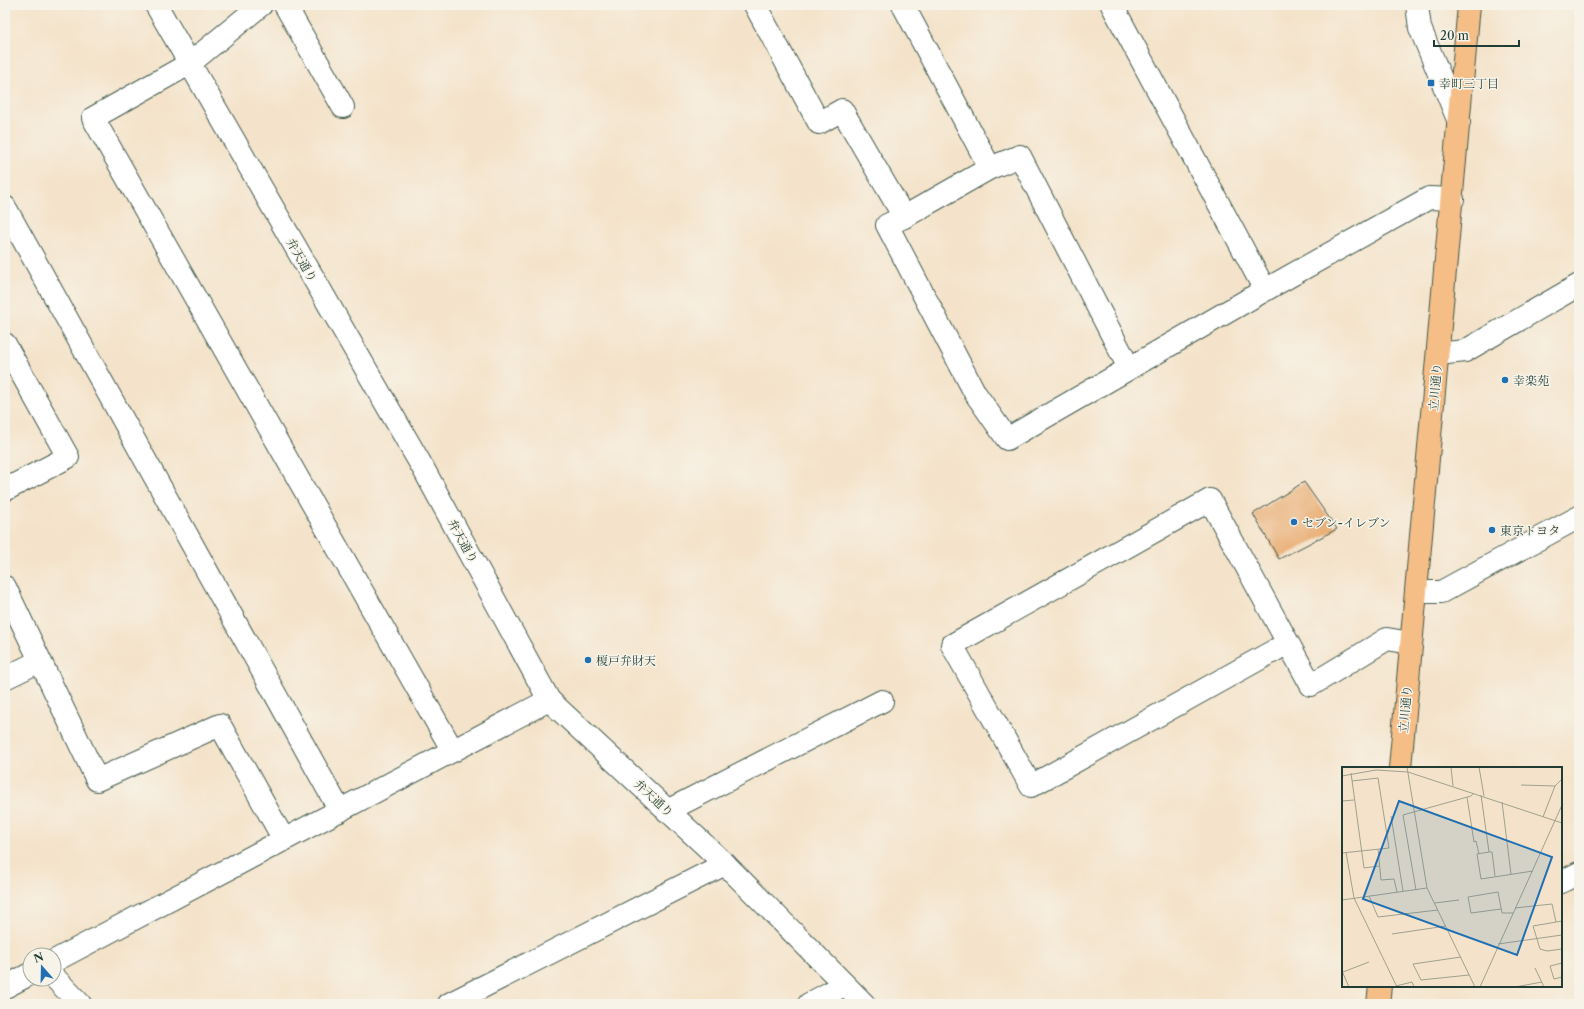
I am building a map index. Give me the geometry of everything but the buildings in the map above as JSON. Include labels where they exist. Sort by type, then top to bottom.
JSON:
[{"type":"main road","name":"立川通り","points":[[1400,767],[1469,5]]},
{"type":"main road","points":[[1378,1004],[1380,987]]},
{"type":"street","name":"弁天通り","points":[[156,5],[423,468],[549,700],[725,864],[864,1004]]},
{"type":"street","points":[[261,5],[189,64],[93,118],[453,751]]},
{"type":"street","points":[[285,5],[343,107]]},
{"type":"street","points":[[755,5],[819,123],[842,110],[904,217]]},
{"type":"street","points":[[903,5],[990,168]]},
{"type":"street","points":[[1112,5],[1265,290]]},
{"type":"street","points":[[1417,5],[1420,28],[1458,122]]},
{"type":"street","points":[[1129,368],[1020,156],[990,168],[904,217],[887,225],[975,393],[1007,438],[1429,198],[1452,200]]},
{"type":"street","points":[[5,207],[340,811]]},
{"type":"street","points":[[1438,354],[1465,351],[1579,285]]},
{"type":"street","points":[[5,344],[68,457],[5,490]]},
{"type":"street","points":[[1288,643],[1031,786],[952,646],[1210,500],[1311,685],[1387,639],[1411,643]]},
{"type":"street","points":[[1416,592],[1441,592],[1579,517]]},
{"type":"street","points":[[5,587],[97,780],[220,725],[284,840]]},
{"type":"street","points":[[5,678],[40,661]]},
{"type":"street","points":[[62,958],[549,700]]},
{"type":"street","points":[[667,811],[882,701]]},
{"type":"street","points":[[449,1004],[725,864]]},
{"type":"street","points":[[1562,881],[1579,872]]},
{"type":"street","points":[[5,988],[22,978]]},
{"type":"street","points":[[62,985],[80,1004]]},
{"type":"street","points":[[809,1004],[844,985]]},
{"type":"place","name":"幸町三丁目","points":[[1431,83]]},
{"type":"place","name":"幸楽苑","points":[[1505,380]]},
{"type":"place","name":"セブン-イレブン","points":[[1294,522]]},
{"type":"place","name":"東京トヨタ","points":[[1492,530]]},
{"type":"place","name":"榎戸弁財天","points":[[588,660]]}]
